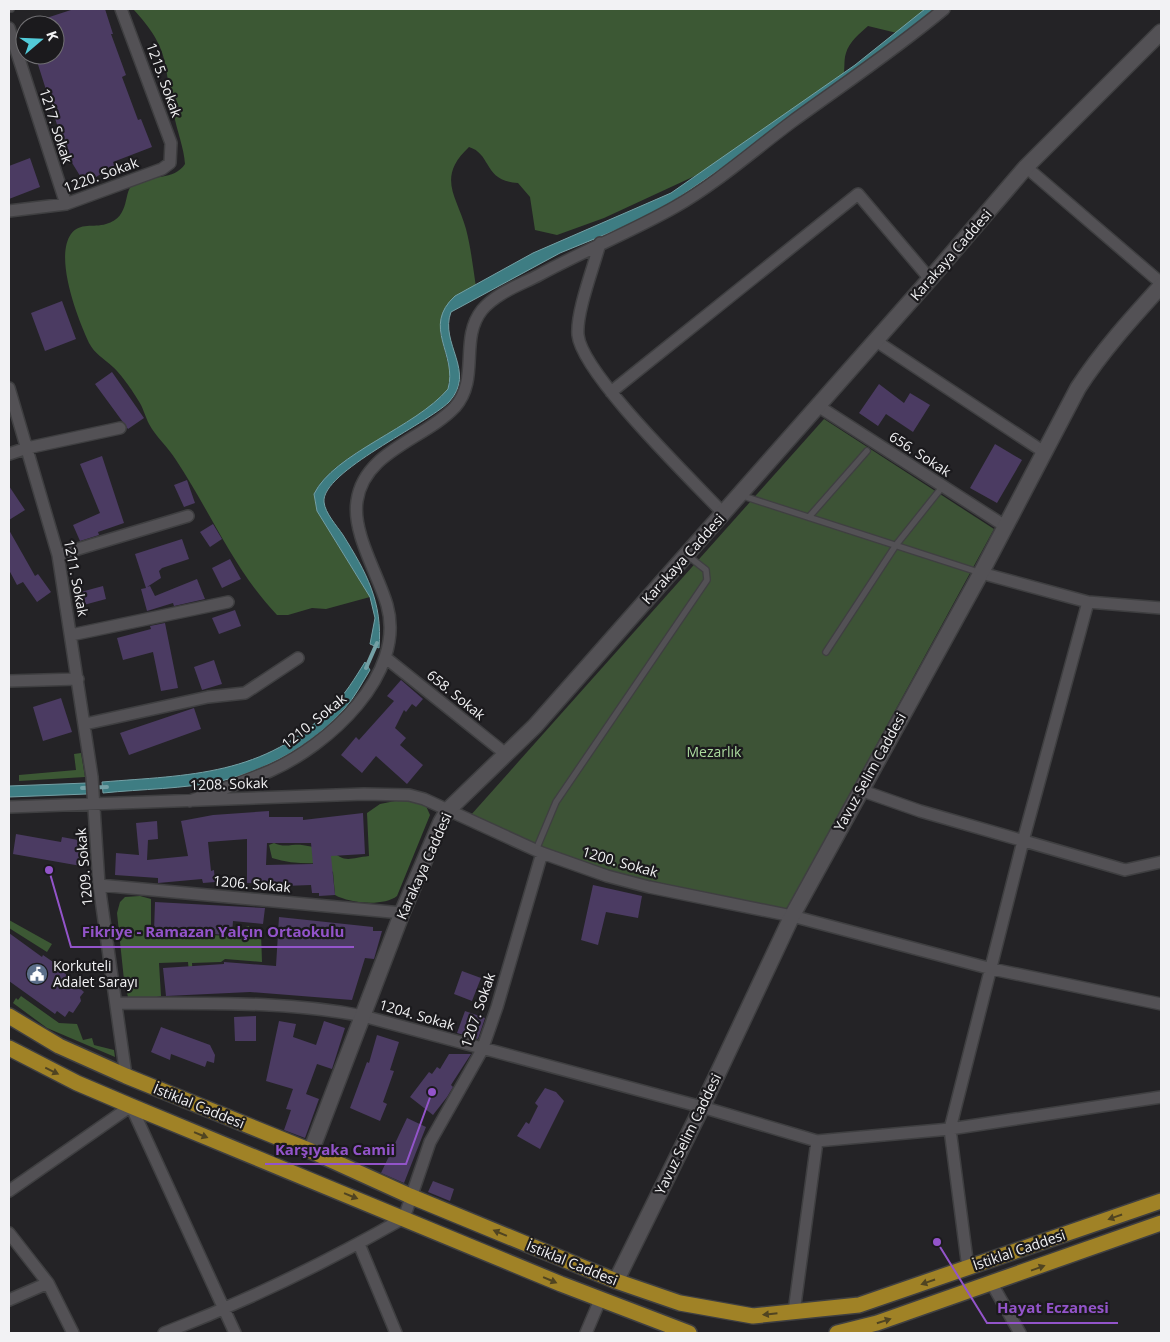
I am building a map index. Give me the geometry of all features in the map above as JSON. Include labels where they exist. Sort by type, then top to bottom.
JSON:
[{"type":"main road","name":"İstiklal Caddesi","points":[[9,1016],[53,1043],[126,1076],[311,1151],[410,1196],[616,1281],[680,1303],[753,1316],[859,1305],[1161,1201]]},
{"type":"main road","name":"İstiklal Caddesi","points":[[9,1048],[59,1074],[132,1106],[600,1300],[689,1333]]},
{"type":"main road","name":"İstiklal Caddesi","points":[[837,1333],[877,1323],[1161,1224]]},
{"type":"street","name":"1215. Sokak","points":[[121,9],[171,143],[170,164]]},
{"type":"street","name":"1210. Sokak","points":[[190,801],[270,771],[301,753],[357,706],[376,680],[386,658],[389,642],[388,608],[356,517],[357,498],[363,480],[374,465],[446,415],[461,399],[468,377],[471,331],[484,307],[502,294],[600,243],[659,215],[696,194],[793,121],[904,43],[944,9]]},
{"type":"street","name":"1217. Sokak","points":[[9,28],[66,204]]},
{"type":"street","name":"Karakaya Caddesi","points":[[311,1151],[402,913],[440,822],[448,810],[507,755],[724,514],[1026,167],[1161,32]]},
{"type":"street","name":"1220. Sokak","points":[[9,211],[66,204],[170,164]]},
{"type":"street","points":[[1026,167],[1161,285]]},
{"type":"street","points":[[611,392],[858,194],[930,279]]},
{"type":"street","points":[[600,243],[578,324],[578,336],[585,356],[611,392],[724,514]]},
{"type":"street","name":"Yavuz Selim Caddesi","points":[[616,1281],[702,1107],[792,916],[981,572],[1044,452],[1093,364],[1161,285]]},
{"type":"street","points":[[876,341],[1044,452]]},
{"type":"street","name":"1211. Sokak","points":[[9,388],[58,555],[92,777]]},
{"type":"street","name":"656. Sokak","points":[[818,406],[1005,526]]},
{"type":"street","points":[[9,454],[27,448],[120,428]]},
{"type":"street","points":[[58,555],[188,516]]},
{"type":"street","points":[[981,572],[1088,602],[1161,608]]},
{"type":"street","points":[[71,635],[228,602]]},
{"type":"street","points":[[968,1268],[950,1129],[1023,842],[1088,602]]},
{"type":"street","points":[[85,724],[208,697],[245,693],[298,658]]},
{"type":"street","name":"658. Sokak","points":[[386,658],[507,755]]},
{"type":"street","points":[[9,681],[78,679]]},
{"type":"street","name":"1209. Sokak","points":[[92,777],[99,885],[126,1076]]},
{"type":"street","points":[[860,790],[920,811],[1023,842],[1126,870],[1161,862]]},
{"type":"street","name":"1208. Sokak","points":[[9,807],[392,794],[424,800],[448,810]]},
{"type":"street","name":"1200. Sokak","points":[[448,810],[539,852],[608,876],[649,887],[792,916],[992,969],[1161,1004]]},
{"type":"street","name":"1207. Sokak","points":[[404,1218],[430,1142],[482,1050],[497,1007],[539,852]]},
{"type":"street","name":"1206. Sokak","points":[[99,885],[402,913]]},
{"type":"street","name":"1204. Sokak","points":[[116,1002],[275,1005],[329,1010],[363,1016],[482,1050],[702,1107],[817,1141]]},
{"type":"street","points":[[794,1312],[817,1141],[950,1129],[1161,1097]]},
{"type":"street","points":[[9,1191],[132,1106],[235,1333]]},
{"type":"street","points":[[164,1333],[224,1310],[358,1244],[404,1218]]},
{"type":"street","points":[[9,1233],[48,1283],[73,1333]]},
{"type":"street","points":[[358,1244],[396,1333]]},
{"type":"street","points":[[9,1300],[48,1283]]},
{"type":"street","points":[[992,1284],[1020,1333]]},
{"type":"street","points":[[586,1333],[600,1300]]},
{"type":"lane","points":[[809,517],[867,451]]},
{"type":"lane","points":[[826,652],[896,545],[943,486]]},
{"type":"lane","points":[[740,495],[981,572]]},
{"type":"lane","points":[[539,852],[556,802],[707,580],[706,570],[687,555]]},
{"type":"green space","points":[[133,9],[951,9],[915,34],[901,34],[868,26],[855,38],[847,49],[842,80],[725,162],[604,218],[557,235],[535,230],[530,197],[518,183],[499,178],[493,173],[481,155],[469,147],[453,168],[451,178],[454,197],[468,236],[476,287],[455,296],[440,332],[450,372],[448,389],[434,403],[416,416],[338,466],[324,479],[314,494],[317,511],[370,597],[326,609],[312,608],[288,615],[277,615],[262,598],[235,560],[176,460],[152,429],[130,387],[116,370],[91,347],[79,319],[66,273],[66,245],[75,230],[114,221],[123,210],[130,187],[141,181],[175,173],[185,164],[164,59],[154,36]]},
{"type":"green space","name":"Mezarlık","points":[[824,419],[994,529],[786,911],[603,870],[470,816]]},
{"type":"green space","points":[[81,753],[85,777],[19,781],[19,775],[76,770],[74,754]]},
{"type":"green space","points":[[410,801],[426,806],[430,815],[397,896],[391,899],[383,902],[366,903],[341,898],[335,895],[333,872],[321,863],[296,863],[272,858],[269,845],[274,843],[331,849],[339,857],[348,859],[369,856],[367,813],[380,804]]},
{"type":"green space","points":[[140,896],[151,899],[151,933],[235,936],[242,928],[249,926],[250,932],[261,933],[262,962],[225,959],[221,962],[192,963],[193,985],[190,985],[188,962],[159,963],[161,996],[140,1000],[128,997],[124,980],[117,913],[120,902],[125,897]]},
{"type":"green space","points":[[9,920],[52,944],[47,952],[9,928]]},
{"type":"green space","points":[[21,996],[59,1023],[77,1024],[83,1040],[92,1038],[94,1045],[114,1050],[115,1057],[47,1028],[13,1003],[16,998],[18,1000]]},
{"type":"water","points":[[925,9],[942,9],[779,129],[653,215],[560,253],[451,312],[450,335],[459,369],[457,391],[449,402],[437,411],[356,463],[339,477],[328,490],[324,502],[329,515],[366,575],[371,588],[380,631],[379,648],[370,644],[375,618],[370,597],[317,511],[314,494],[324,479],[339,466],[356,453],[416,416],[434,403],[448,389],[449,364],[440,330],[445,307],[455,296],[533,253],[671,193],[855,65]]},
{"type":"water","points":[[365,662],[370,670],[345,708],[319,733],[289,754],[272,763],[238,776],[207,784],[103,793],[102,782],[165,777],[224,768],[280,747],[306,730],[336,703],[350,686]]},
{"type":"water","points":[[87,783],[87,794],[9,797],[9,786]]},
{"type":"building","points":[[74,9],[105,9],[113,34],[111,34],[126,75],[122,77],[138,120],[141,119],[152,147],[113,162],[115,165],[85,184],[66,153],[38,65],[65,65],[65,15],[56,15]]},
{"type":"building","points":[[30,158],[40,187],[9,199],[9,166]]},
{"type":"building","points":[[62,301],[76,339],[45,351],[31,313]]},
{"type":"building","points":[[112,372],[144,418],[128,429],[95,384]]},
{"type":"building","points":[[879,384],[904,403],[910,393],[930,405],[913,432],[886,414],[878,426],[859,413]]},
{"type":"building","points":[[995,444],[1022,460],[997,503],[970,488]]},
{"type":"building","points":[[102,456],[124,523],[98,532],[99,535],[80,541],[73,525],[100,513],[80,464]]},
{"type":"building","points":[[187,480],[195,503],[184,507],[174,485]]},
{"type":"building","points":[[9,486],[25,510],[9,520]]},
{"type":"building","points":[[213,524],[222,539],[210,547],[200,532]]},
{"type":"building","points":[[9,530],[35,576],[38,574],[51,592],[37,602],[23,582],[17,585],[9,570]]},
{"type":"building","points":[[182,539],[189,559],[162,568],[159,571],[161,578],[147,587],[150,586],[155,596],[197,579],[205,599],[174,606],[173,603],[147,611],[141,589],[146,588],[135,554]]},
{"type":"building","points":[[230,559],[241,579],[222,588],[212,568]]},
{"type":"building","points":[[103,586],[106,599],[80,606],[77,593]]},
{"type":"building","points":[[235,610],[241,626],[219,634],[212,618]]},
{"type":"building","points":[[165,623],[178,688],[161,691],[153,652],[123,660],[117,638],[151,629],[150,626]]},
{"type":"building","points":[[214,660],[222,684],[202,690],[194,667]]},
{"type":"building","points":[[401,680],[423,699],[416,707],[412,704],[406,712],[404,710],[395,728],[406,738],[400,745],[423,765],[407,784],[376,756],[362,773],[341,755],[356,737],[359,740],[394,701],[387,696]]},
{"type":"building","points":[[61,698],[72,732],[43,741],[33,707]]},
{"type":"building","points":[[194,708],[201,729],[129,755],[120,733]]},
{"type":"building","points":[[269,811],[269,817],[303,817],[303,820],[363,813],[365,854],[331,856],[335,895],[319,896],[319,893],[312,893],[311,885],[284,886],[284,884],[247,883],[247,839],[208,842],[211,871],[214,870],[215,882],[203,883],[202,879],[158,883],[158,878],[115,875],[116,853],[139,855],[136,823],[157,821],[158,839],[148,840],[147,860],[188,856],[181,821],[213,815]],"holes":[[[267,843],[311,843],[313,864],[266,865]]]},
{"type":"building","points":[[16,834],[61,842],[62,837],[78,840],[77,845],[84,846],[81,866],[13,854]]},
{"type":"building","points":[[593,885],[642,896],[638,918],[606,912],[598,945],[581,940]]},
{"type":"building","points":[[155,902],[265,908],[263,924],[233,921],[232,935],[154,931]]},
{"type":"building","points":[[279,917],[373,927],[373,931],[382,931],[374,959],[365,958],[352,1000],[250,992],[166,996],[163,968],[224,964],[224,962],[276,966]]},
{"type":"building","name":"Korkuteli Adalet Sarayı","points":[[9,933],[42,957],[43,955],[56,964],[55,966],[77,983],[76,985],[84,992],[80,997],[81,1001],[73,1013],[69,1011],[65,1017],[57,1011],[55,1014],[9,981]]},
{"type":"building","points":[[462,971],[481,978],[472,1001],[454,994]]},
{"type":"building","points":[[465,1011],[485,1018],[478,1039],[457,1033]]},
{"type":"building","points":[[256,1016],[256,1041],[235,1041],[234,1017]]},
{"type":"building","points":[[279,1021],[296,1024],[293,1037],[316,1045],[324,1021],[345,1028],[332,1069],[317,1064],[306,1094],[319,1099],[305,1138],[284,1130],[291,1110],[286,1109],[293,1089],[266,1081]]},
{"type":"building","points":[[161,1027],[210,1045],[215,1055],[214,1063],[207,1061],[205,1067],[171,1054],[170,1060],[151,1052]]},
{"type":"building","points":[[377,1035],[399,1042],[390,1070],[394,1071],[383,1102],[387,1104],[380,1121],[350,1108],[367,1062],[369,1063]]},
{"type":"building","points":[[449,1054],[471,1054],[451,1085],[453,1087],[447,1097],[433,1115],[410,1097],[429,1072],[432,1074],[437,1067],[440,1069]]},
{"type":"building","points":[[545,1088],[556,1092],[564,1101],[540,1149],[517,1136],[526,1122],[529,1124],[538,1106],[535,1103]]},
{"type":"building","points":[[407,1118],[426,1127],[404,1183],[381,1173]]},
{"type":"building","points":[[433,1181],[454,1189],[450,1201],[428,1192]]},
{"type":"waterway","points":[[366,668],[377,643]]},
{"type":"waterway","points":[[82,788],[107,787]]},
{"type":"place","name":"Fikriye - Ramazan Yalçın Ortaokulu","points":[[49,870]]},
{"type":"place","name":"Korkuteli Adalet Sarayı","points":[[37,974]]},
{"type":"place","name":"Karşıyaka Camii","points":[[432,1092]]},
{"type":"place","name":"Hayat Eczanesi","points":[[937,1242]]}]
